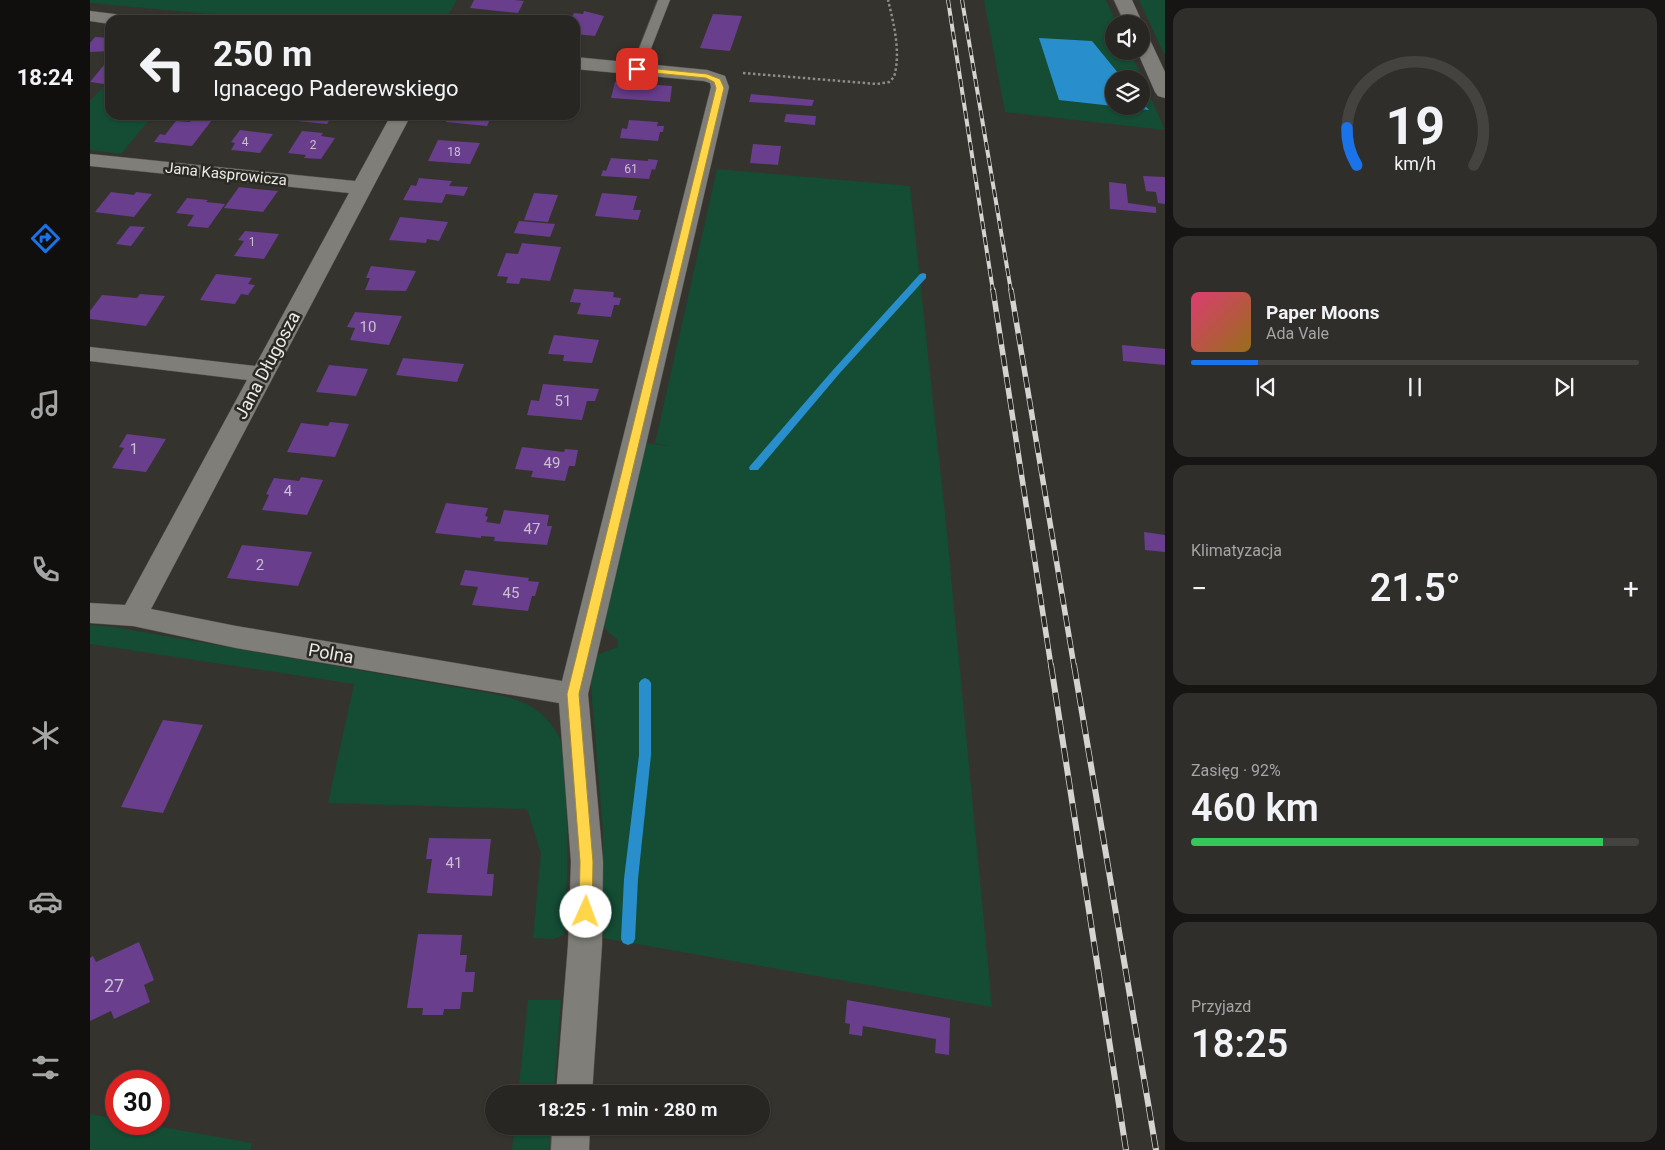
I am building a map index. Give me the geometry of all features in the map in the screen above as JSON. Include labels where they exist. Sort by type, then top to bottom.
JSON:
[{"type":"street","points":[[1123,0],[1130,15]]},
{"type":"street","points":[[90,16],[105,18]]},
{"type":"street","points":[[1150,60],[1165,92]]},
{"type":"street","points":[[575,1085],[585,945],[587,862],[573,694],[720,83],[707,76],[580,63]]},
{"type":"street","name":"Jana Długosza","points":[[133,616],[261,374],[399,120]]},
{"type":"street","name":"Jana Kasprowicza","points":[[90,160],[363,188]]},
{"type":"street","points":[[90,354],[261,374]]},
{"type":"street","name":"Polna","points":[[90,613],[133,616],[236,637],[573,694]]},
{"type":"street","points":[[570,1150],[571,1135]]},
{"type":"lane","points":[[637,69],[664,0]]},
{"type":"path","points":[[720,83],[738,75],[749,73],[877,84],[891,80],[895,76],[896,51],[888,0]]},
{"type":"green space","points":[[90,0],[457,0],[448,15],[221,15],[90,3]]},
{"type":"green space","points":[[984,0],[1106,0],[1113,15],[1105,15],[1105,60],[1134,60],[1138,70],[1105,70],[1105,115],[1150,115],[1150,96],[1165,130],[1005,112]]},
{"type":"green space","points":[[1139,0],[1165,0],[1165,56],[1150,24],[1150,15],[1146,15]]},
{"type":"green space","points":[[105,85],[105,120],[149,120],[121,154],[90,150],[90,101]]},
{"type":"green space","points":[[717,169],[910,186],[946,523],[992,1007],[603,938],[603,830],[590,676],[596,655],[618,647],[617,639],[603,625],[644,443],[670,446],[655,443]]},
{"type":"green space","points":[[90,625],[114,627],[483,692],[516,700],[534,708],[550,723],[557,733],[563,753],[567,834],[564,935],[553,939],[533,938],[541,853],[527,809],[328,803],[354,684],[90,644]]},
{"type":"green space","points":[[528,1000],[561,1000],[555,1085],[519,1085]]},
{"type":"green space","points":[[90,1114],[105,1117],[105,1135],[170,1135],[170,1128],[252,1143],[250,1150],[90,1150]]},
{"type":"green space","points":[[514,1135],[550,1135],[549,1150],[512,1150]]},
{"type":"water","points":[[1039,38],[1092,41],[1105,57],[1105,60],[1108,60],[1116,70],[1105,70],[1105,105],[1059,100]]},
{"type":"building","points":[[474,0],[524,1],[518,13],[470,8]]},
{"type":"building","points":[[584,11],[604,16],[595,36],[580,34],[580,15],[573,15],[574,13],[583,14]]},
{"type":"building","points":[[713,14],[742,16],[730,51],[700,48]]},
{"type":"building","points":[[95,37],[105,38],[105,51],[90,52],[90,43]]},
{"type":"building","points":[[104,65],[105,65],[105,83],[90,82]]},
{"type":"building","points":[[615,82],[672,86],[670,102],[611,98]]},
{"type":"building","points":[[751,94],[814,100],[812,106],[749,102]]},
{"type":"building","points":[[786,114],[816,116],[815,125],[784,122]]},
{"type":"building","points":[[192,120],[212,120],[192,146],[154,142],[160,134],[165,135],[176,121],[190,122]]},
{"type":"building","points":[[298,120],[330,120],[327,124]]},
{"type":"building","points":[[447,120],[490,120],[487,126],[446,122]]},
{"type":"building","points":[[629,120],[658,122],[657,126],[664,126],[663,132],[660,132],[658,141],[620,138],[622,128],[627,129]]},
{"type":"building","points":[[240,130],[273,134],[260,153],[231,150],[235,143],[231,142]]},
{"type":"building","points":[[302,131],[323,133],[321,136],[335,138],[321,159],[304,158],[306,155],[288,153]]},
{"type":"building","points":[[438,140],[480,143],[470,164],[428,161]]},
{"type":"building","points":[[753,144],[781,146],[778,165],[750,163]]},
{"type":"building","points":[[611,158],[658,160],[655,170],[652,169],[649,179],[601,176],[603,170],[606,171]]},
{"type":"building","points":[[1143,176],[1165,177],[1165,204],[1158,203],[1156,192],[1146,191]]},
{"type":"building","points":[[419,178],[452,181],[449,186],[468,187],[464,196],[446,194],[442,203],[403,200],[411,185],[416,186]]},
{"type":"building","points":[[1109,182],[1126,184],[1128,203],[1156,207],[1156,213],[1110,209]]},
{"type":"building","points":[[239,187],[278,191],[263,212],[224,208]]},
{"type":"building","points":[[111,192],[134,195],[136,192],[152,194],[134,217],[95,212]]},
{"type":"building","points":[[534,193],[558,195],[548,222],[524,220]]},
{"type":"building","points":[[602,193],[637,196],[633,210],[641,210],[638,220],[595,216]]},
{"type":"building","points":[[187,198],[225,204],[208,228],[187,226],[194,215],[176,213]]},
{"type":"building","points":[[400,217],[448,222],[439,241],[427,239],[426,243],[389,240]]},
{"type":"building","points":[[519,221],[555,224],[550,237],[514,233]]},
{"type":"building","points":[[130,226],[145,227],[131,246],[116,244]]},
{"type":"building","points":[[245,231],[279,234],[264,259],[234,256],[244,241],[238,240]]},
{"type":"building","points":[[522,243],[561,247],[550,281],[521,278],[519,284],[506,283],[508,277],[497,276],[506,253],[518,254]]},
{"type":"building","points":[[371,266],[416,271],[406,291],[365,290],[370,278],[366,278]]},
{"type":"building","points":[[216,274],[252,278],[248,284],[255,285],[248,295],[241,294],[235,304],[200,300]]},
{"type":"building","points":[[574,289],[614,292],[613,297],[621,298],[619,305],[614,305],[611,317],[577,314],[581,303],[570,302]]},
{"type":"building","points":[[140,294],[165,296],[146,326],[90,319],[90,311],[102,295],[137,298]]},
{"type":"building","points":[[355,312],[402,316],[389,345],[350,340],[355,328],[347,327]]},
{"type":"building","points":[[554,335],[599,340],[592,363],[563,361],[564,355],[548,354]]},
{"type":"building","points":[[1122,345],[1165,349],[1165,365],[1123,361]]},
{"type":"building","points":[[403,358],[464,364],[457,382],[396,375]]},
{"type":"building","points":[[329,365],[368,369],[356,396],[316,392]]},
{"type":"building","points":[[543,384],[599,389],[595,401],[587,401],[582,420],[527,415],[531,400],[539,401]]},
{"type":"building","points":[[330,422],[349,424],[335,457],[287,452],[301,423],[328,426]]},
{"type":"building","points":[[127,434],[166,439],[146,472],[112,468],[124,448],[119,447]]},
{"type":"building","points":[[522,447],[564,452],[565,449],[578,450],[575,466],[569,466],[565,481],[531,477],[533,471],[515,469]]},
{"type":"building","points":[[301,477],[323,480],[307,515],[262,510],[269,495],[266,494],[274,478],[299,481]]},
{"type":"building","points":[[446,503],[488,508],[485,516],[488,517],[486,522],[500,524],[504,510],[549,515],[547,526],[552,526],[547,545],[494,541],[495,537],[481,536],[481,538],[435,533]]},
{"type":"building","points":[[1144,532],[1165,535],[1165,552],[1145,550]]},
{"type":"building","points":[[242,545],[312,552],[298,586],[227,578]]},
{"type":"building","points":[[465,570],[529,578],[528,581],[539,582],[535,596],[532,596],[528,611],[472,605],[478,587],[460,585]]},
{"type":"building","points":[[163,720],[203,725],[163,813],[121,807]]},
{"type":"building","points":[[429,838],[491,839],[487,874],[494,874],[492,896],[427,893],[432,859],[426,859]]},
{"type":"building","points":[[418,934],[462,935],[460,955],[467,955],[465,972],[475,972],[473,992],[462,992],[460,1009],[444,1009],[443,1015],[422,1015],[423,1008],[407,1008]]},
{"type":"building","points":[[139,942],[154,980],[144,985],[150,1002],[114,1019],[111,1011],[90,1021],[90,958],[93,956],[96,962]]},
{"type":"building","points":[[847,1000],[950,1018],[949,1055],[935,1053],[936,1039],[863,1026],[862,1036],[849,1034],[850,1024],[845,1023]]},
{"type":"waterway","points":[[754,468],[836,372],[923,276]]},
{"type":"waterway","points":[[628,939],[631,879],[645,755],[645,683]]},
{"type":"railway","points":[[948,0],[993,291]]},
{"type":"railway","points":[[962,0],[1011,291]]},
{"type":"railway","points":[[993,290],[1051,666]]},
{"type":"railway","points":[[1011,290],[1074,666]]},
{"type":"railway","points":[[1051,665],[1126,1150]]},
{"type":"railway","points":[[1074,665],[1156,1150]]},
{"type":"route","points":[[586,912],[587,862],[573,694],[720,88],[718,80],[707,76],[637,69]]}]
